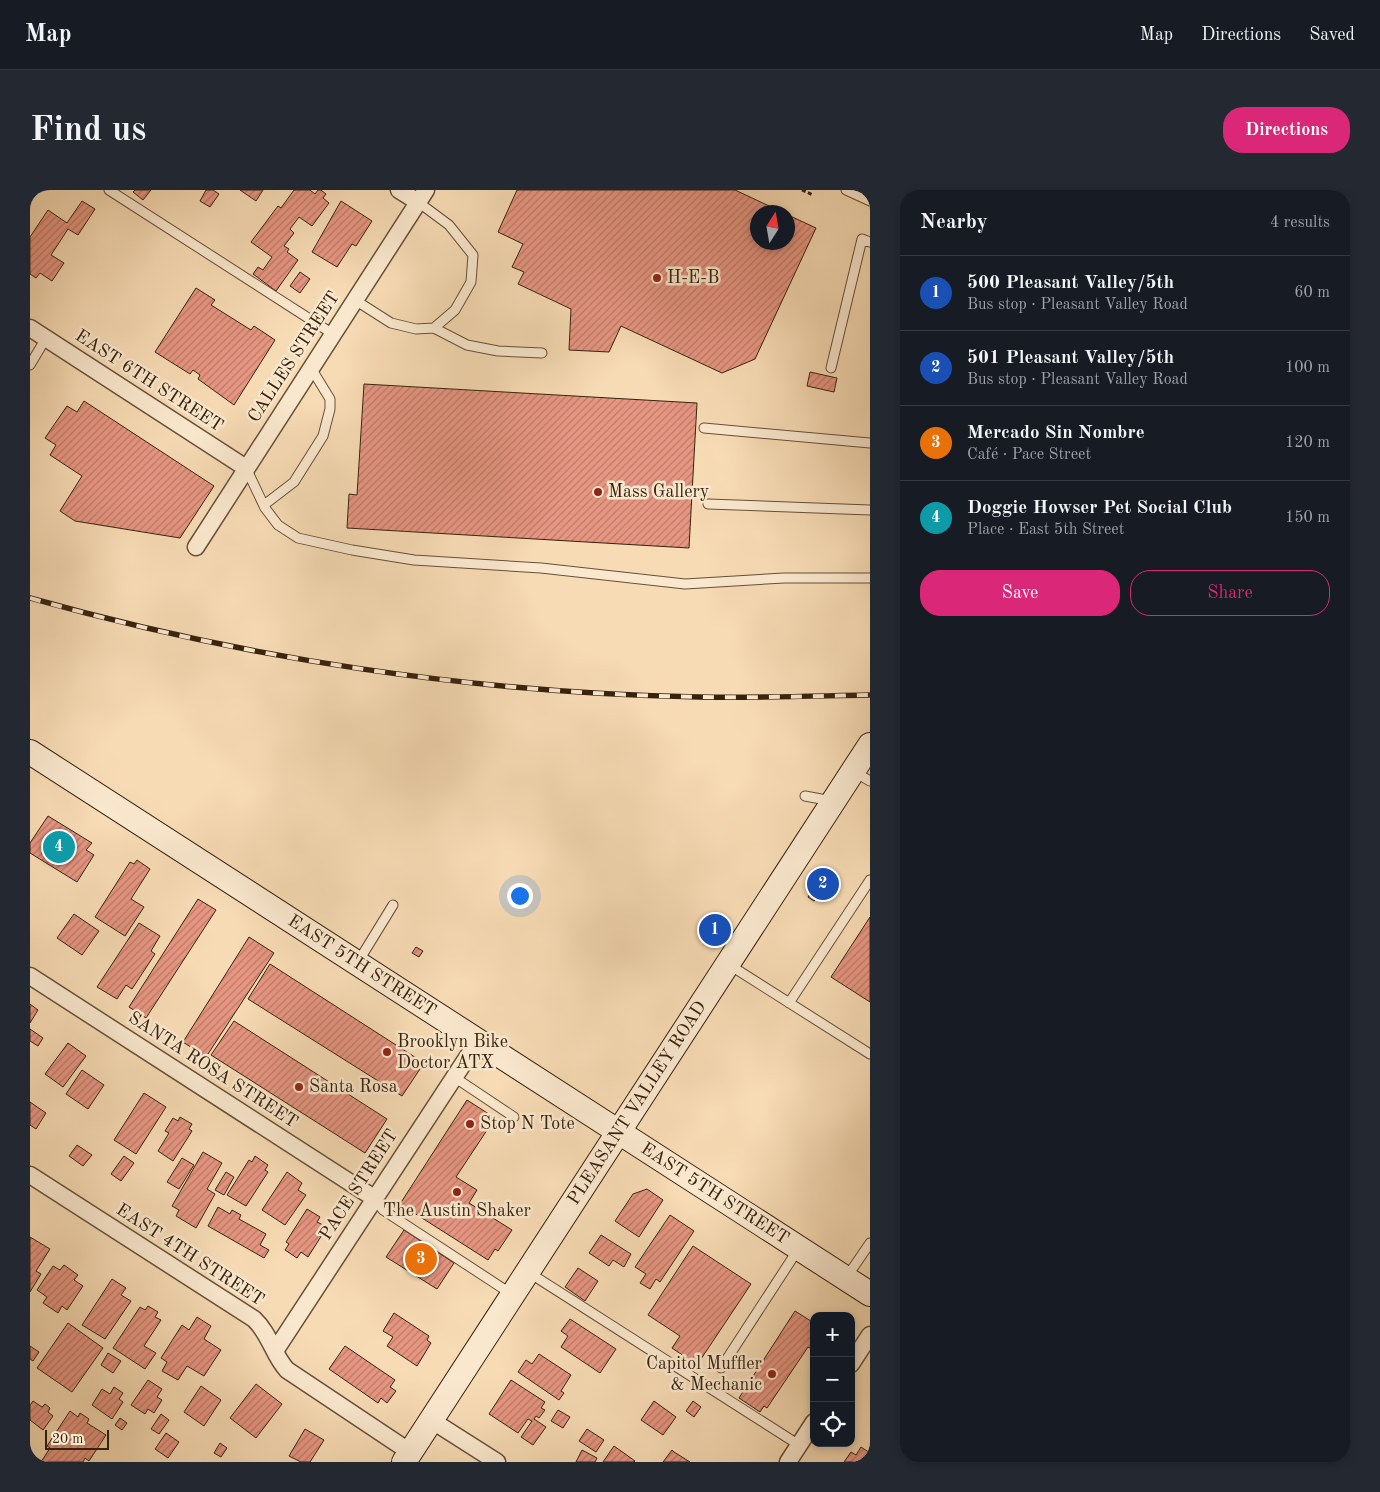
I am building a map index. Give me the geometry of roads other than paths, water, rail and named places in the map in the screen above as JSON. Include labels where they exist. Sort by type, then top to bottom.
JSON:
[{"type":"street","points":[[399,190],[422,196]]},
{"type":"street","name":"CALLES STREET","points":[[196,547],[422,196]]},
{"type":"street","name":"EAST 6TH STREET","points":[[30,328],[246,468]]},
{"type":"street","name":"PLEASANT VALLEY ROAD","points":[[407,1457],[528,1272],[618,1129],[833,802],[862,776],[870,744]]},
{"type":"street","name":"EAST 5TH STREET","points":[[30,752],[357,964],[618,1129],[870,1294]]},
{"type":"street","name":"SANTA ROSA STREET","points":[[30,976],[374,1198]]},
{"type":"street","name":"PACE STREET","points":[[275,1351],[478,1041]]},
{"type":"street","name":"EAST 4TH STREET","points":[[30,1175],[254,1319],[268,1334],[280,1362],[287,1370],[407,1457]]},
{"type":"street","points":[[855,1358],[870,1335]]},
{"type":"street","points":[[431,1420],[497,1462]]},
{"type":"street","points":[[788,1462],[810,1428]]},
{"type":"lane","points":[[109,190],[333,334]]},
{"type":"lane","points":[[846,190],[870,202]]},
{"type":"lane","points":[[422,196],[473,255],[471,282],[455,310],[434,328]]},
{"type":"lane","points":[[832,368],[862,239],[870,242]]},
{"type":"lane","points":[[355,300],[391,323],[416,329],[434,328],[468,345],[498,351],[542,353]]},
{"type":"lane","points":[[30,365],[46,338]]},
{"type":"lane","points":[[264,505],[294,482],[323,436],[330,409],[330,399],[310,368]]},
{"type":"lane","points":[[704,428],[870,443]]},
{"type":"lane","points":[[246,468],[264,505],[278,525],[298,538],[352,550],[414,560],[541,568],[685,584],[784,578],[870,578]]},
{"type":"lane","points":[[708,504],[870,510]]},
{"type":"lane","points":[[805,796],[833,802]]},
{"type":"lane","points":[[790,1003],[870,880]]},
{"type":"lane","points":[[357,964],[393,905]]},
{"type":"lane","points":[[728,964],[870,1054]]},
{"type":"lane","points":[[454,1078],[514,1117]]},
{"type":"lane","points":[[374,1198],[383,1210],[513,1295]]},
{"type":"lane","points":[[845,1278],[870,1243]]},
{"type":"lane","points":[[721,1368],[799,1248]]},
{"type":"lane","points":[[528,1272],[799,1445]]},
{"type":"railway","points":[[30,598],[194,639],[362,669],[446,680],[615,694],[699,697],[870,695]]},
{"type":"place","name":"H-E-B","points":[[657,278]]},
{"type":"place","name":"Mass Gallery","points":[[598,492]]},
{"type":"place","name":"Doggie Howser Pet Social Club","points":[[59,847]]},
{"type":"place","name":"501 Pleasant Valley/5th","points":[[823,884]]},
{"type":"place","name":"500 Pleasant Valley/5th","points":[[715,930]]},
{"type":"place","name":"Brooklyn Bike Doctor ATX","points":[[387,1052]]},
{"type":"place","name":"Santa Rosa","points":[[299,1087]]},
{"type":"place","name":"Stop N Tote","points":[[470,1124]]},
{"type":"place","name":"The Austin Shaker","points":[[457,1192]]},
{"type":"place","name":"Mercado Sin Nombre","points":[[421,1259]]},
{"type":"place","name":"Capitol Muffler & Mechanic","points":[[772,1374]]}]
